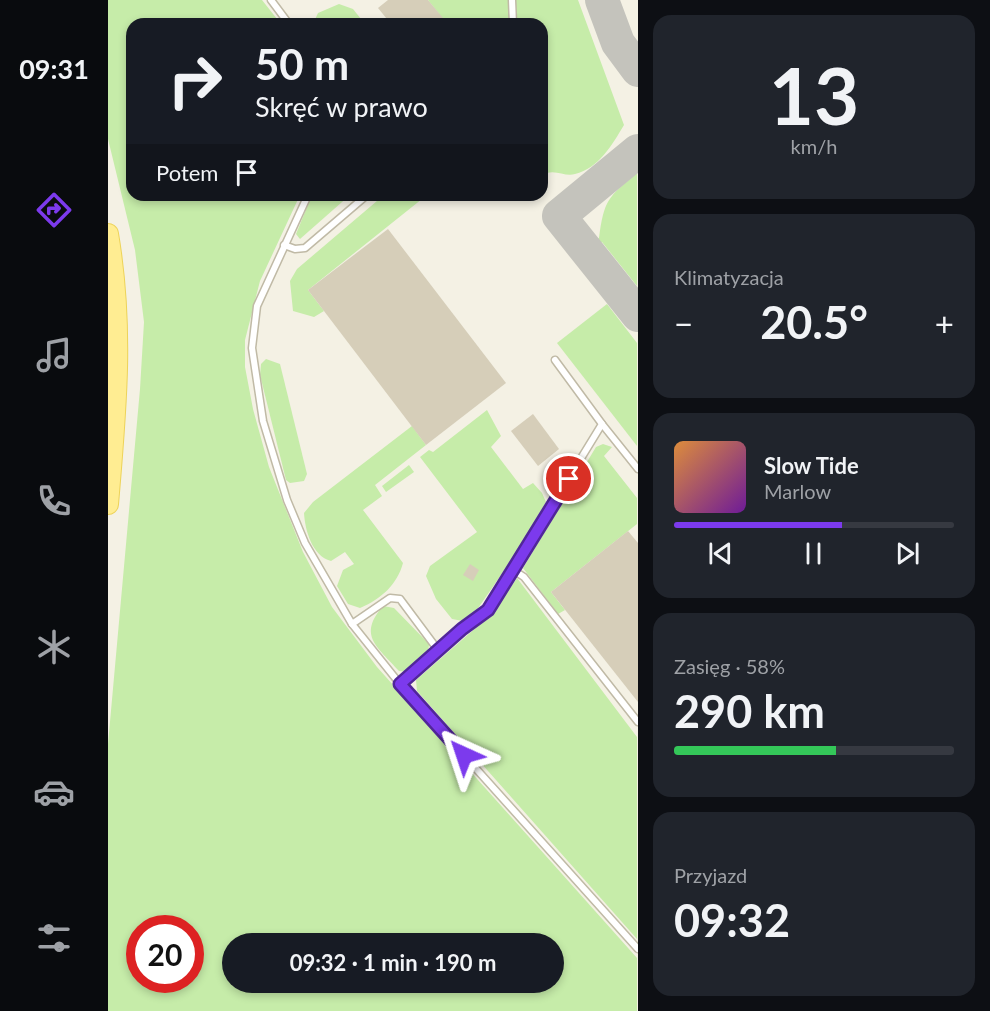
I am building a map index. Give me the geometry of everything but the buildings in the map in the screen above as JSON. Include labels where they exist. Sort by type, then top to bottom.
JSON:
[{"type":"main road","points":[[108,234],[114,272],[119,350],[108,504]]},
{"type":"lane","points":[[271,0],[284,18]]},
{"type":"lane","points":[[512,0],[513,18]]},
{"type":"lane","points":[[305,201],[257,306],[252,326],[253,371],[263,421],[287,500],[323,579],[352,624],[400,684],[638,949]]},
{"type":"lane","points":[[284,245],[295,249],[305,248],[360,201]]},
{"type":"lane","points":[[555,360],[638,469]]},
{"type":"lane","points":[[400,684],[488,610],[602,424]]},
{"type":"lane","points":[[513,570],[524,577],[638,722]]},
{"type":"lane","points":[[352,624],[390,598],[400,599],[438,650]]},
{"type":"green space","points":[[108,0],[262,0],[276,18],[126,18],[126,201],[297,201],[260,281],[245,340],[245,367],[253,409],[269,467],[303,552],[332,607],[377,667],[637,958],[637,1011],[108,1011],[108,744],[144,322],[135,250],[108,139]]},
{"type":"green space","points":[[428,0],[578,0],[624,125],[604,155],[591,167],[572,175],[548,173],[548,18],[442,18]]},
{"type":"green space","points":[[339,4],[353,9],[360,18],[316,18],[318,13]]},
{"type":"green space","points":[[637,173],[637,286],[602,242],[598,245],[595,241],[599,238],[603,215],[609,200]]},
{"type":"green space","points":[[310,201],[343,201],[300,239],[296,234]]},
{"type":"green space","points":[[377,201],[419,201],[308,290],[324,311],[314,317],[293,311],[290,281],[297,269]]},
{"type":"green space","points":[[607,304],[637,343],[637,446],[557,343]]},
{"type":"green space","points":[[266,359],[280,364],[307,474],[304,481],[290,483],[286,480],[260,375],[261,364]]},
{"type":"green space","points":[[487,410],[501,436],[491,447],[523,489],[533,483],[546,502],[519,549],[474,614],[463,621],[452,619],[436,599],[426,576],[430,566],[477,532],[420,457],[429,450],[433,452]]},
{"type":"green space","points":[[412,426],[426,445],[375,485],[382,496],[363,510],[403,563],[392,585],[375,600],[360,608],[348,604],[337,586],[343,570],[354,564],[345,552],[331,561],[319,554],[308,534],[304,513],[313,502]]},
{"type":"green space","points":[[603,444],[612,447],[604,456],[637,498],[637,524],[551,592],[565,610],[558,614],[523,568],[596,447]]},
{"type":"green space","points":[[409,465],[414,472],[386,492],[382,486]]},
{"type":"green space","points":[[517,578],[637,737],[637,939],[417,691],[416,680],[494,612]]},
{"type":"green space","points":[[383,606],[394,608],[429,644],[428,654],[408,672],[399,671],[373,641],[372,625],[375,616]]},
{"type":"taxiway","points":[[602,0],[618,43],[638,70]]},
{"type":"taxiway","points":[[638,151],[559,216],[638,315]]},
{"type":"route","points":[[464,755],[400,684],[462,629],[488,610],[569,479]]}]
